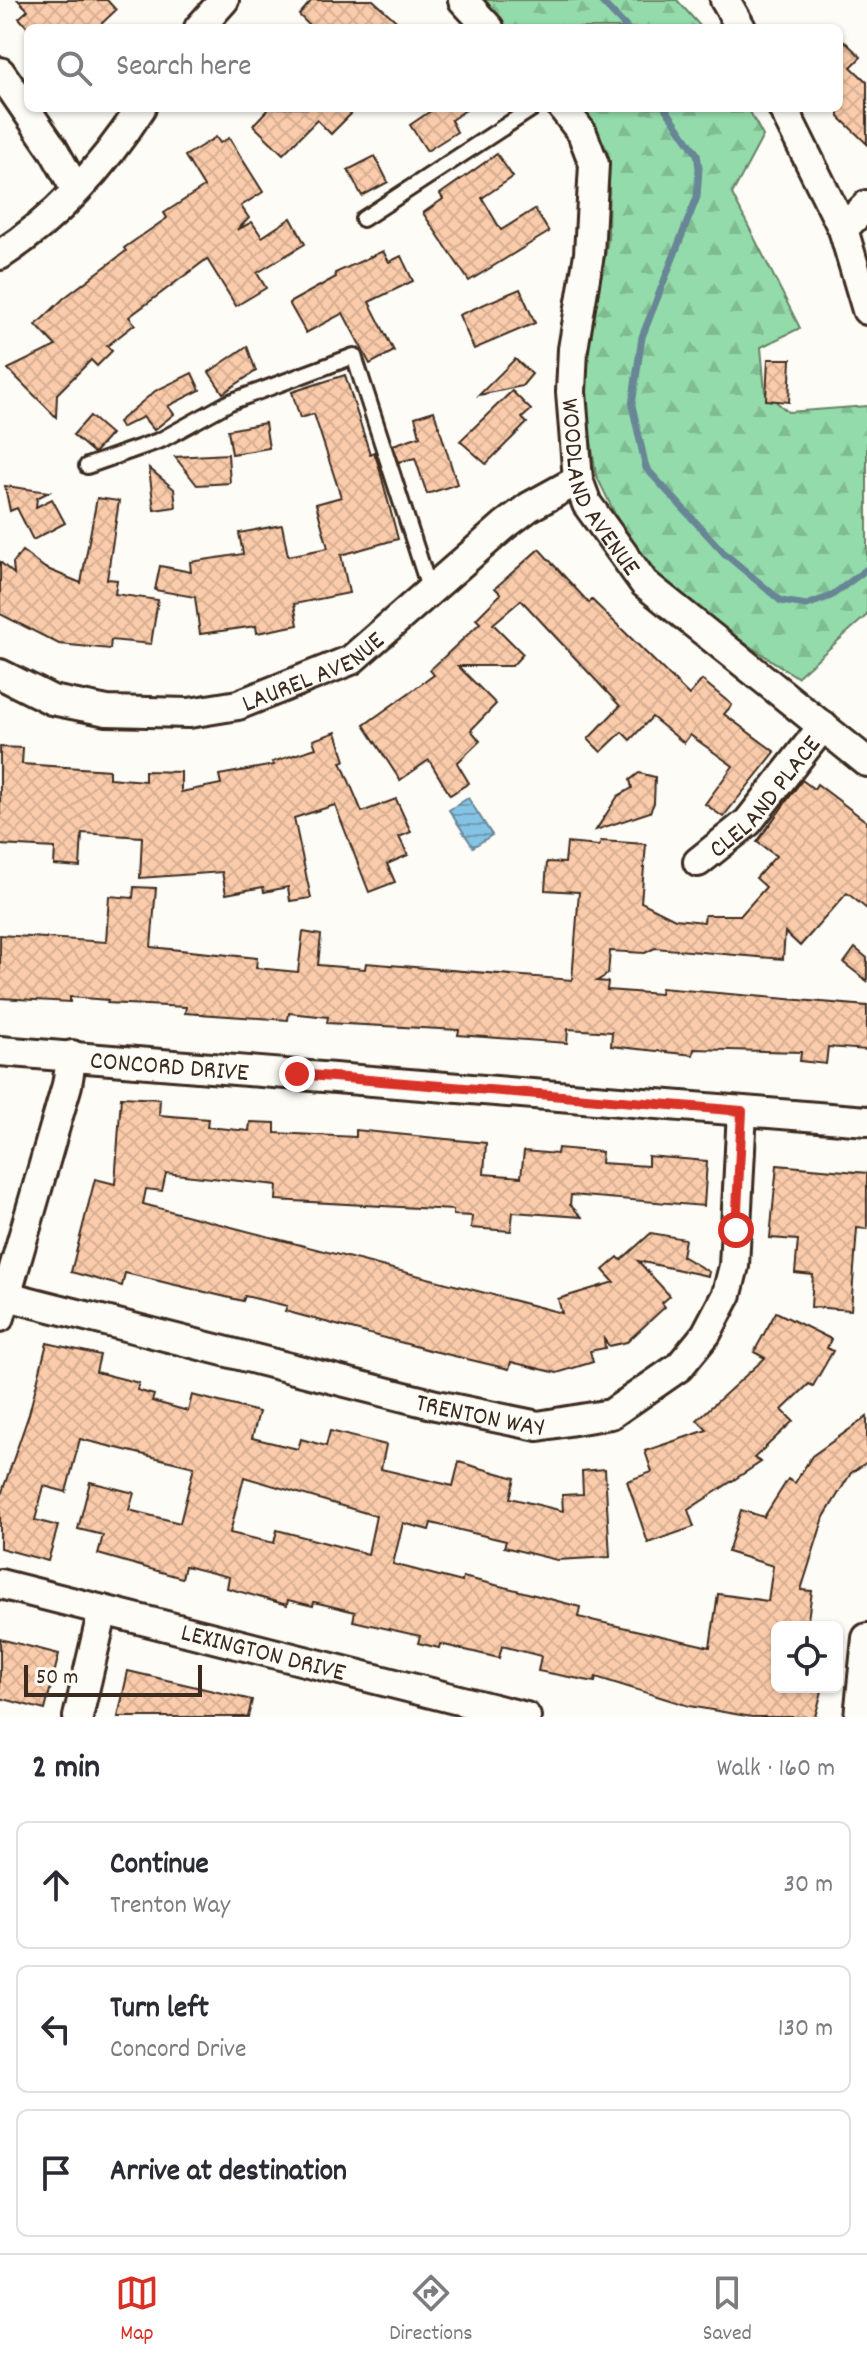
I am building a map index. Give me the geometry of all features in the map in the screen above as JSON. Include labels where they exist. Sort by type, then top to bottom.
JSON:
[{"type":"street","points":[[463,0],[485,24]]},
{"type":"street","points":[[725,0],[739,24]]},
{"type":"street","points":[[0,72],[24,107]]},
{"type":"street","points":[[28,112],[76,190]]},
{"type":"street","points":[[0,255],[40,229],[76,190],[138,112]]},
{"type":"street","name":"WOODLAND AVENUE","points":[[566,112],[582,133],[594,164],[589,254],[573,349],[571,392],[578,480],[607,535],[644,583],[867,762]]},
{"type":"street","points":[[785,112],[843,229],[867,310]]},
{"type":"street","points":[[843,229],[867,205]]},
{"type":"street","name":"LAUREL AVENUE","points":[[0,674],[52,700],[107,711],[189,713],[238,705],[351,660],[529,507],[578,480]]},
{"type":"street","name":"CLELAND PLACE","points":[[698,862],[748,822],[823,726]]},
{"type":"street","name":"CONCORD DRIVE","points":[[0,1051],[867,1121]]},
{"type":"street","points":[[3,1307],[72,1055]]},
{"type":"street","name":"TRENTON WAY","points":[[3,1307],[538,1426],[611,1414],[679,1367],[706,1334],[727,1294],[734,1266],[742,1111]]},
{"type":"street","name":"LEXINGTON DRIVE","points":[[0,1584],[526,1717]]},
{"type":"street","points":[[78,1717],[103,1610]]},
{"type":"street","points":[[859,1717],[867,1638]]},
{"type":"lane","points":[[363,219],[527,112]]},
{"type":"lane","points":[[87,466],[161,440],[230,402],[354,356],[431,591]]},
{"type":"green space","points":[[480,0],[677,0],[698,24],[502,24]]},
{"type":"green space","points":[[582,112],[750,112],[763,136],[732,194],[800,328],[761,347],[765,392],[788,412],[867,406],[867,615],[797,677],[699,613],[633,551],[596,475],[582,382],[608,239],[609,156]]},
{"type":"water","points":[[468,798],[492,835],[473,847],[449,810]]},
{"type":"building","points":[[18,0],[107,0],[116,10],[101,24],[24,24],[19,18],[28,10]]},
{"type":"building","points":[[312,0],[373,0],[400,24],[308,24],[299,15]]},
{"type":"building","points":[[843,40],[861,57],[851,67],[867,82],[867,144],[839,117],[839,112],[843,112]]},
{"type":"building","points":[[265,112],[353,112],[331,134],[317,120],[283,154],[253,125]]},
{"type":"building","points":[[429,112],[463,112],[451,120],[457,132],[427,151],[410,125]]},
{"type":"building","points":[[216,137],[220,143],[229,138],[263,192],[241,206],[249,218],[237,230],[252,222],[262,237],[291,218],[305,244],[257,273],[266,288],[236,306],[207,259],[129,317],[135,324],[107,346],[112,351],[97,366],[91,360],[57,394],[56,417],[8,369],[56,346],[36,325],[64,298],[126,251],[124,248],[167,218],[164,213],[204,187],[185,156]]},
{"type":"building","points":[[497,154],[513,177],[482,198],[501,230],[535,209],[549,232],[469,281],[423,213],[443,199],[440,194]]},
{"type":"building","points":[[375,156],[388,182],[362,196],[348,170]]},
{"type":"building","points":[[383,251],[389,262],[401,256],[413,281],[369,302],[394,351],[370,364],[343,313],[306,333],[289,303],[336,277],[335,273]]},
{"type":"building","points":[[520,289],[535,323],[474,349],[459,315]]},
{"type":"building","points":[[247,346],[256,371],[223,393],[209,372]]},
{"type":"building","points":[[515,359],[532,374],[522,386],[479,395]]},
{"type":"building","points":[[768,359],[791,359],[789,402],[766,400]]},
{"type":"building","points":[[192,373],[200,390],[168,406],[174,414],[154,430],[143,417],[121,428],[118,422],[155,391]]},
{"type":"building","points":[[345,375],[370,454],[374,452],[379,467],[398,539],[341,555],[349,593],[294,604],[298,625],[257,633],[256,626],[200,634],[195,597],[155,590],[160,566],[191,572],[190,562],[243,554],[239,533],[282,525],[288,556],[328,548],[316,504],[341,497],[314,414],[300,418],[292,392]]},
{"type":"building","points":[[512,391],[531,410],[522,418],[527,423],[486,464],[460,441]]},
{"type":"building","points":[[434,411],[457,484],[427,494],[415,458],[399,462],[393,445],[420,436],[415,417]]},
{"type":"building","points":[[90,416],[111,434],[94,453],[73,435]]},
{"type":"building","points":[[265,423],[269,448],[232,454],[228,430]]},
{"type":"building","points":[[228,454],[230,483],[197,485],[175,457]]},
{"type":"building","points":[[149,468],[174,489],[176,507],[154,510]]},
{"type":"building","points":[[5,486],[49,492],[37,498],[36,507],[52,499],[65,523],[33,540],[17,508],[10,511]]},
{"type":"building","points":[[97,498],[119,501],[107,579],[117,580],[115,594],[158,600],[151,644],[111,640],[110,649],[59,644],[0,614],[0,562],[14,574],[13,563],[22,551],[45,568],[81,583]]},
{"type":"building","points":[[539,549],[589,603],[592,600],[689,695],[702,680],[732,705],[724,714],[775,752],[723,817],[705,804],[733,766],[690,735],[684,743],[652,717],[630,740],[622,732],[601,752],[588,739],[620,706],[521,600],[493,624],[523,654],[512,666],[458,666],[496,704],[471,730],[480,741],[457,763],[469,783],[450,795],[429,760],[400,780],[364,725],[434,675],[430,670],[480,623],[476,619],[501,594],[495,588]]},
{"type":"building","points":[[336,732],[345,761],[341,762],[362,812],[396,799],[411,832],[399,837],[408,855],[387,864],[395,882],[369,892],[335,805],[294,818],[311,898],[290,901],[288,887],[264,892],[263,887],[226,894],[222,872],[140,878],[142,837],[82,833],[80,867],[54,865],[55,848],[0,845],[0,747],[23,748],[22,764],[109,770],[109,778],[145,781],[145,771],[181,772],[181,792],[221,784],[219,775],[274,765],[272,762],[316,748],[313,740]]},
{"type":"building","points":[[639,773],[655,777],[654,803],[650,812],[596,830],[618,796],[632,788],[630,780]]},
{"type":"building","points":[[802,780],[814,789],[817,784],[867,822],[867,909],[847,893],[800,946],[785,932],[783,959],[655,948],[645,953],[610,951],[608,974],[597,981],[608,982],[607,990],[660,994],[661,988],[867,1006],[867,1050],[828,1047],[826,1064],[800,1061],[801,1052],[694,1049],[693,1055],[611,1046],[612,1032],[568,1029],[567,1043],[458,1035],[459,1030],[327,1023],[328,1017],[289,1013],[288,1020],[185,1013],[186,1007],[107,1003],[108,1000],[70,997],[70,1002],[0,998],[0,935],[106,942],[109,896],[133,898],[134,887],[156,888],[151,947],[257,958],[256,968],[298,972],[303,932],[321,935],[318,965],[365,969],[366,963],[572,980],[579,892],[545,890],[547,862],[565,863],[567,843],[599,846],[601,841],[646,844],[641,902],[675,919],[704,922],[705,915],[741,915],[766,887],[756,878],[776,856],[757,842]]},
{"type":"building","points":[[855,948],[867,958],[867,981],[844,963]]},
{"type":"building","points":[[121,1097],[160,1099],[159,1115],[208,1119],[207,1127],[249,1131],[250,1122],[275,1123],[275,1133],[356,1137],[356,1130],[486,1143],[484,1174],[521,1177],[524,1151],[557,1154],[558,1148],[602,1152],[601,1163],[648,1166],[648,1156],[707,1161],[704,1206],[571,1195],[570,1205],[582,1217],[513,1212],[511,1231],[471,1228],[472,1216],[453,1215],[453,1210],[276,1200],[277,1185],[166,1173],[162,1191],[146,1189],[143,1204],[562,1313],[558,1299],[614,1282],[603,1270],[618,1257],[621,1260],[651,1233],[685,1239],[682,1256],[709,1272],[708,1276],[638,1261],[670,1296],[662,1303],[665,1307],[627,1342],[609,1346],[604,1339],[605,1348],[590,1351],[593,1362],[557,1373],[511,1362],[509,1369],[429,1350],[285,1311],[287,1306],[245,1296],[243,1301],[125,1273],[122,1286],[71,1272],[95,1179],[115,1184]]},
{"type":"building","points":[[777,1165],[867,1173],[867,1229],[857,1228],[851,1310],[811,1307],[813,1275],[795,1273],[798,1240],[770,1238]]},
{"type":"building","points":[[776,1312],[831,1339],[827,1348],[833,1351],[813,1386],[809,1384],[782,1410],[793,1421],[754,1458],[761,1462],[688,1510],[694,1527],[648,1543],[627,1481],[652,1472],[645,1451],[707,1430],[697,1420],[765,1358],[754,1352]]},
{"type":"building","points":[[47,1343],[100,1355],[96,1372],[139,1383],[137,1390],[154,1395],[152,1401],[188,1411],[192,1395],[259,1412],[252,1438],[298,1449],[301,1439],[326,1446],[330,1431],[386,1445],[381,1469],[453,1486],[459,1462],[515,1478],[510,1498],[563,1511],[562,1495],[583,1494],[582,1471],[605,1469],[610,1557],[557,1560],[504,1547],[506,1541],[431,1523],[429,1530],[403,1523],[393,1564],[462,1582],[463,1577],[516,1590],[580,1607],[578,1617],[710,1647],[718,1594],[768,1601],[773,1566],[728,1552],[741,1510],[764,1517],[788,1479],[795,1483],[812,1456],[867,1417],[867,1462],[851,1473],[824,1517],[801,1590],[812,1591],[808,1621],[771,1621],[771,1693],[821,1693],[815,1717],[752,1717],[689,1706],[596,1677],[595,1682],[538,1671],[541,1656],[502,1646],[499,1658],[440,1644],[439,1648],[418,1643],[420,1636],[353,1621],[355,1612],[314,1602],[313,1606],[288,1600],[287,1605],[227,1588],[229,1577],[185,1566],[182,1578],[98,1554],[103,1535],[78,1529],[90,1482],[134,1493],[129,1510],[180,1523],[194,1467],[80,1439],[66,1492],[44,1486],[35,1520],[58,1526],[48,1561],[0,1548],[0,1498],[29,1414]],"holes":[[[244,1477],[376,1516],[368,1554],[277,1530],[274,1543],[230,1533]]]},
{"type":"building","points":[[0,1639],[59,1654],[45,1710],[0,1698]]},
{"type":"building","points":[[128,1671],[252,1700],[248,1717],[118,1717]]},
{"type":"waterway","points":[[600,0],[623,24]]},
{"type":"waterway","points":[[668,112],[697,154],[699,168],[697,197],[642,337],[632,405],[646,468],[724,553],[781,601],[807,605],[831,596],[867,569]]},
{"type":"route","points":[[297,1074],[742,1111],[736,1230]]}]
